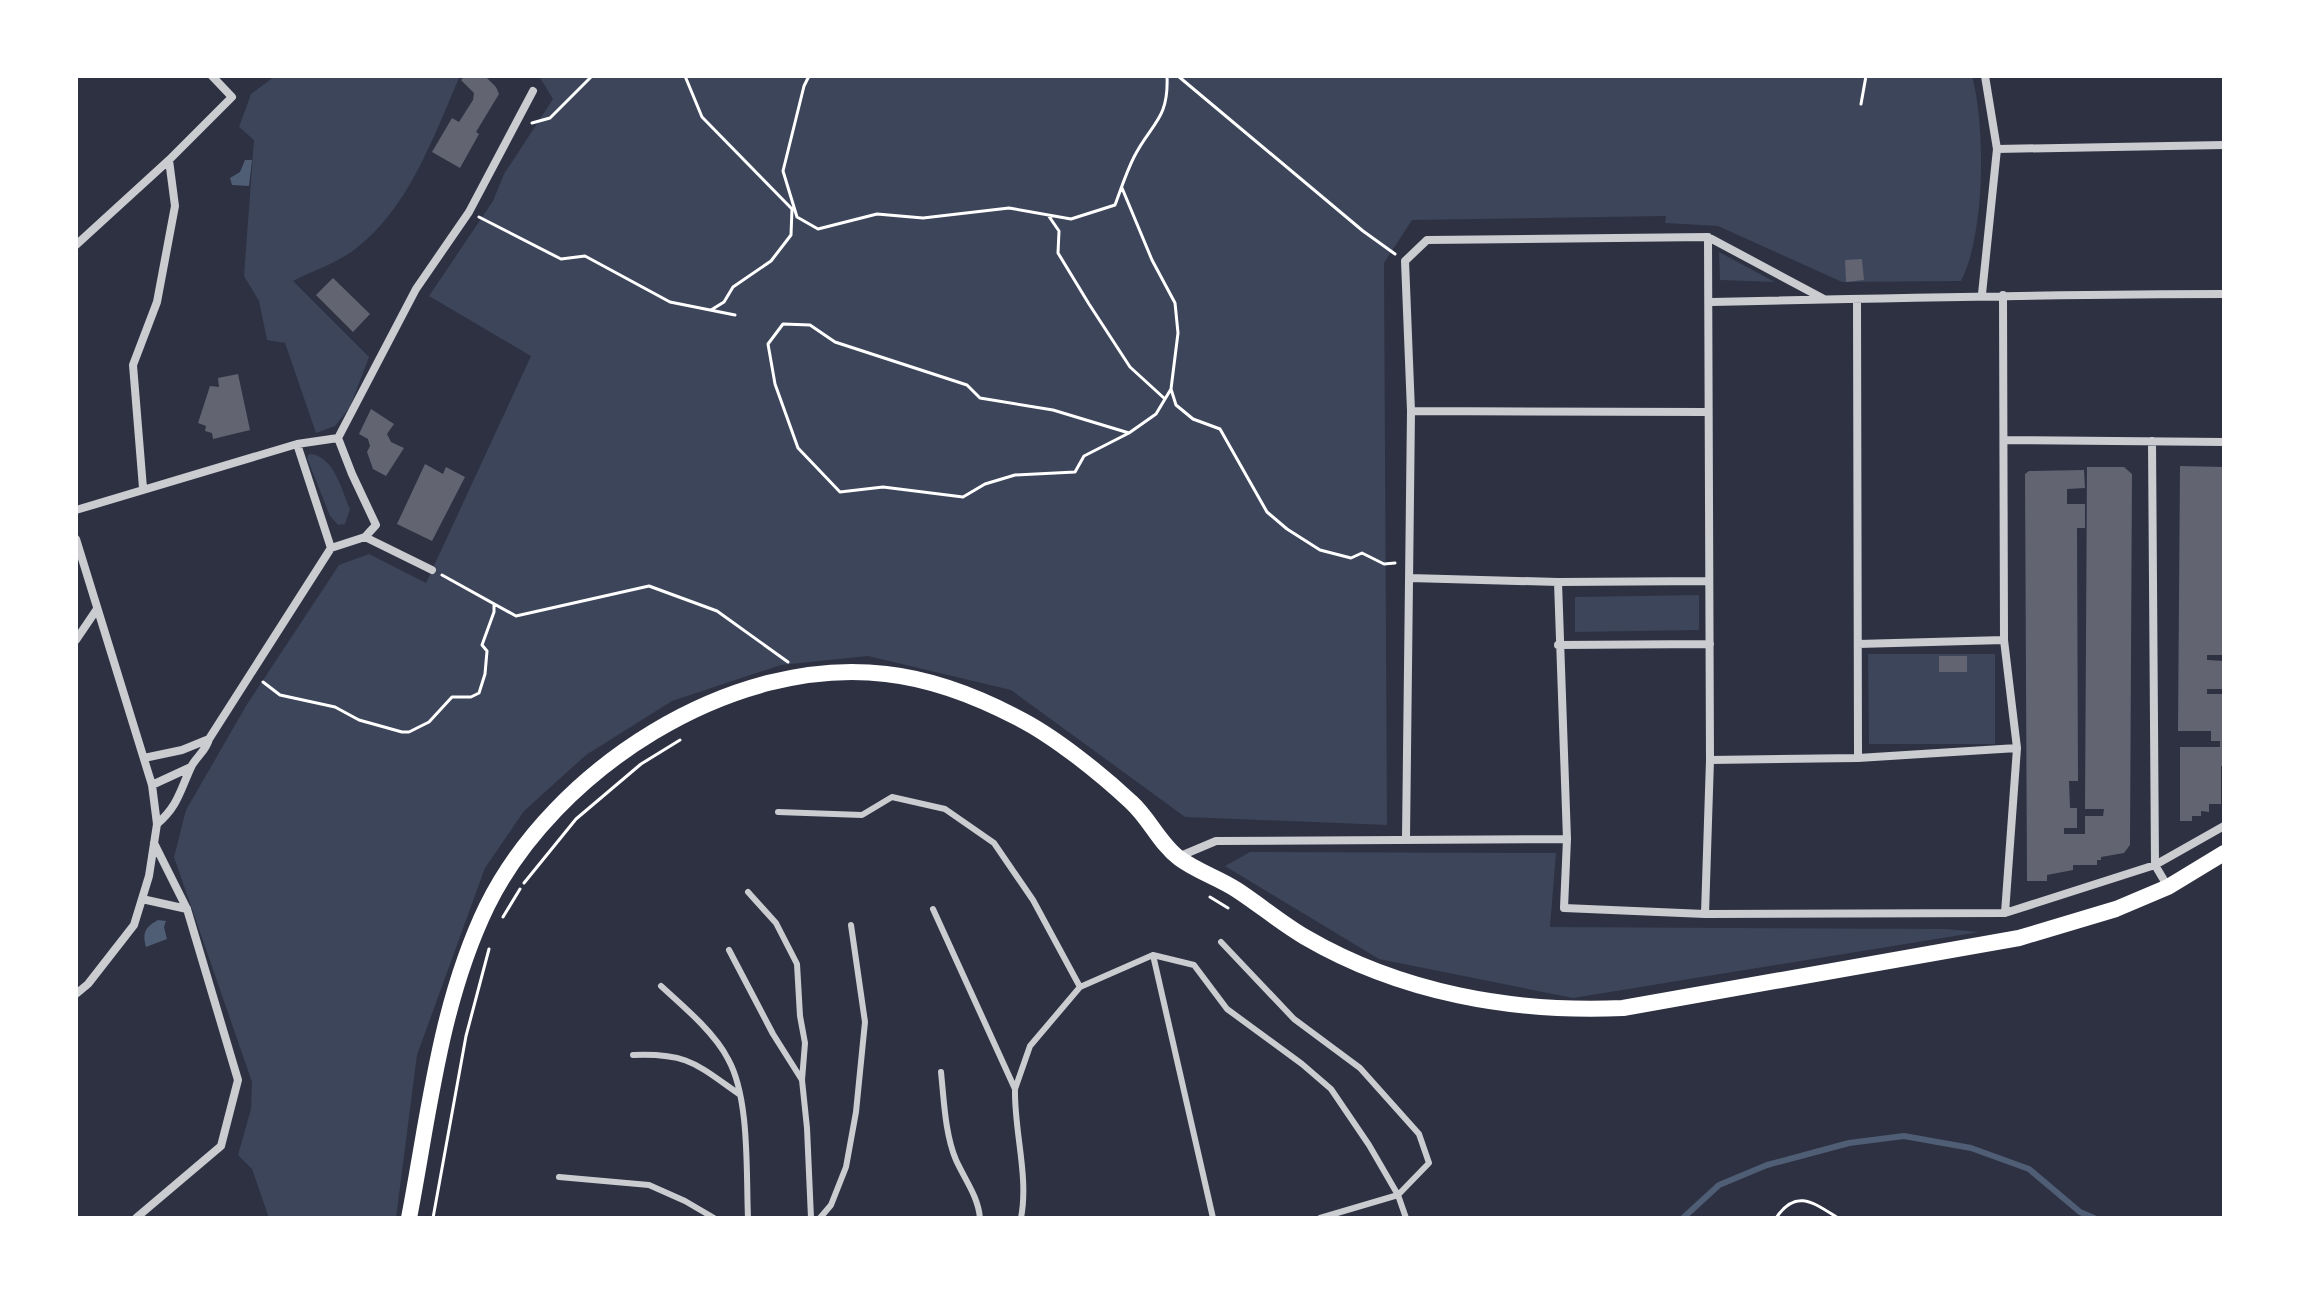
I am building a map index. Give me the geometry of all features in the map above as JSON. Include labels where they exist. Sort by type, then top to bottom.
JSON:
[{"type":"main road","points":[[409,1218],[448,1018],[471,941],[489,903],[529,840],[578,787],[606,764],[667,724],[718,700],[805,675],[848,672],[886,674],[934,684],[977,698],[1022,720],[1133,803],[1177,857],[1236,889],[1307,938],[1377,971],[1428,989],[1468,998],[1557,1009],[1645,1005],[1973,947],[2116,909],[2168,887],[2224,853]]},
{"type":"street","points":[[76,245],[232,97],[212,76]]},
{"type":"street","points":[[1982,294],[1997,149],[1985,76]]},
{"type":"street","points":[[157,824],[170,813],[186,784],[191,767],[208,745],[331,548],[365,537],[376,525],[338,438],[416,289],[469,212],[533,91]]},
{"type":"street","points":[[1997,149],[2224,145]]},
{"type":"street","points":[[143,488],[133,365],[157,302],[175,206],[169,160]]},
{"type":"street","points":[[1705,914],[1710,760],[1708,237]]},
{"type":"street","points":[[1406,839],[1411,411],[1405,261],[1427,240],[1708,237],[1824,299]]},
{"type":"street","points":[[1709,302],[1982,294],[2224,294]]},
{"type":"street","points":[[2003,295],[2004,640],[2017,748],[2005,913]]},
{"type":"street","points":[[1857,300],[1858,758]]},
{"type":"street","points":[[1411,411],[1707,412]]},
{"type":"street","points":[[76,510],[297,444],[338,438]]},
{"type":"street","points":[[2005,440],[2224,442]]},
{"type":"street","points":[[2152,441],[2155,865],[2168,887]]},
{"type":"street","points":[[297,444],[331,548]]},
{"type":"street","points":[[365,537],[432,570]]},
{"type":"street","points":[[76,539],[152,785],[157,824],[149,876],[134,925],[88,984],[76,994]]},
{"type":"street","points":[[1410,578],[1558,582],[1709,581]]},
{"type":"street","points":[[1558,582],[1567,839],[1564,908],[1705,914],[2005,913],[2155,865],[2224,826]]},
{"type":"street","points":[[76,640],[97,609]]},
{"type":"street","points":[[1858,644],[2004,640]]},
{"type":"street","points":[[1558,645],[1710,644]]},
{"type":"street","points":[[144,758],[182,750],[209,739]]},
{"type":"street","points":[[1710,760],[1858,758],[2017,748]]},
{"type":"street","points":[[152,785],[191,767]]},
{"type":"street","points":[[1177,857],[1216,841],[1567,839]]},
{"type":"street","points":[[136,1218],[221,1146],[238,1080],[187,909],[154,842]]},
{"type":"street","points":[[142,899],[187,909]]},
{"type":"lane","points":[[778,812],[862,815],[892,797],[945,809],[994,843],[1033,900],[1080,987]]},
{"type":"lane","points":[[748,892],[776,923],[797,964],[805,1043],[802,1080],[810,1165],[811,1218]]},
{"type":"lane","points":[[933,909],[1015,1089]]},
{"type":"lane","points":[[820,1218],[831,1205],[846,1167],[856,1112],[865,1022],[851,925]]},
{"type":"lane","points":[[1221,942],[1294,1019],[1360,1068],[1419,1134],[1429,1163],[1398,1195],[1320,1218]]},
{"type":"lane","points":[[729,950],[773,1034],[802,1080]]},
{"type":"lane","points":[[1153,955],[1213,1218]]},
{"type":"lane","points":[[1021,1218],[1024,1201],[1014,1110],[1015,1089],[1030,1046],[1080,987],[1153,955],[1194,965],[1227,1009],[1331,1089],[1369,1145],[1398,1195],[1406,1218]]},
{"type":"lane","points":[[661,986],[693,1015],[728,1059],[743,1117],[748,1218]]},
{"type":"lane","points":[[633,1055],[665,1054],[687,1059],[739,1094]]},
{"type":"lane","points":[[941,1072],[955,1157],[979,1203],[980,1218]]},
{"type":"lane","points":[[559,1177],[649,1185],[714,1218]]},
{"type":"path","points":[[512,128],[550,118],[592,76]]},
{"type":"path","points":[[685,76],[702,117],[792,209],[791,235],[771,261],[733,287],[724,302],[711,310]]},
{"type":"path","points":[[809,76],[783,171],[797,217],[818,229],[877,214],[923,218],[1009,208],[1071,219],[1115,205],[1135,155],[1162,116],[1168,96],[1167,76]]},
{"type":"path","points":[[1178,76],[1363,231],[1405,261]]},
{"type":"path","points":[[1861,104],[1866,76]]},
{"type":"path","points":[[1122,187],[1152,260],[1175,303],[1178,333],[1171,389],[1156,414],[1129,433],[1084,456],[1075,472],[1015,475],[985,484],[963,497],[883,487],[840,492],[798,448],[775,384],[768,344],[783,324],[810,325],[835,342],[967,385],[980,398],[1053,410],[1129,433]]},
{"type":"path","points":[[469,212],[561,259],[585,256],[670,302],[735,315]]},
{"type":"path","points":[[1048,215],[1059,231],[1058,253],[1089,304],[1130,367],[1165,399]]},
{"type":"path","points":[[1171,389],[1176,405],[1193,419],[1220,429],[1267,512],[1287,529],[1320,550],[1335,554],[1351,558],[1362,553],[1384,564],[1410,561]]},
{"type":"path","points":[[432,570],[516,616],[649,586],[717,611],[790,663]]},
{"type":"path","points":[[251,673],[280,695],[335,707],[359,720],[409,732],[429,722],[452,697],[471,697],[479,693],[487,651],[482,645],[494,604]]},
{"type":"path","points":[[501,920],[524,882],[576,819],[641,764],[685,737]]},
{"type":"path","points":[[1202,892],[1228,908]]},
{"type":"path","points":[[433,1218],[466,1036],[490,947]]},
{"type":"path","points":[[1776,1218],[1783,1207],[1793,1201],[1807,1200],[1838,1218]]},
{"type":"shaded area","points":[[275,76],[460,76],[418,170],[390,214],[347,255],[293,281],[369,357],[350,407],[335,426],[316,433],[285,343],[267,340],[259,301],[244,276],[254,140],[239,127],[251,94]]},
{"type":"shaded area","points":[[539,76],[1972,76],[1980,123],[1979,209],[1969,261],[1961,281],[1842,282],[1718,226],[1665,223],[1666,216],[1412,220],[1384,263],[1387,825],[1185,817],[1011,690],[868,656],[781,665],[672,701],[586,755],[524,811],[485,868],[417,1055],[396,1218],[269,1218],[252,1169],[238,1155],[251,1109],[252,1082],[174,857],[186,810],[246,706],[339,565],[369,554],[426,583],[531,356],[429,296],[493,201],[504,174],[553,99]]},
{"type":"shaded area","points":[[245,160],[252,160],[249,186],[232,185],[230,178],[240,172]]},
{"type":"shaded area","points":[[1719,252],[1775,282],[1720,280]]},
{"type":"shaded area","points":[[309,454],[325,460],[336,474],[350,509],[345,524],[338,525],[330,516],[307,458]]},
{"type":"shaded area","points":[[1699,595],[1699,630],[1575,632],[1575,597]]},
{"type":"shaded area","points":[[1868,654],[1995,654],[1995,744],[1869,744]]},
{"type":"shaded area","points":[[1250,852],[1556,853],[1550,927],[1946,929],[1979,932],[1573,998],[1379,959],[1225,866]]},
{"type":"shaded area","points":[[158,920],[166,921],[167,939],[146,947],[146,931]]},
{"type":"building","points":[[465,76],[485,76],[499,94],[476,132],[479,134],[460,168],[432,152],[452,118],[459,122],[473,100],[474,93],[461,80]]},
{"type":"building","points":[[1862,259],[1864,280],[1846,282],[1845,260]]},
{"type":"building","points":[[333,278],[370,314],[353,332],[316,295]]},
{"type":"building","points":[[238,374],[250,430],[213,439],[212,433],[205,431],[206,426],[198,423],[210,386],[219,387],[218,378]]},
{"type":"building","points":[[371,409],[394,424],[387,434],[391,442],[404,448],[386,476],[373,469],[367,452],[370,446],[368,439],[359,434]]},
{"type":"building","points":[[425,464],[443,474],[446,467],[465,477],[432,541],[397,524]]},
{"type":"building","points":[[2180,466],[2224,467],[2224,655],[2207,655],[2207,660],[2224,661],[2224,689],[2207,689],[2207,694],[2223,694],[2221,804],[2209,804],[2209,812],[2201,811],[2201,816],[2192,816],[2192,821],[2180,821],[2180,747],[2220,747],[2220,741],[2211,741],[2211,731],[2178,731]]},
{"type":"building","points":[[2087,467],[2124,467],[2132,474],[2130,845],[2124,853],[2101,857],[2097,865],[2073,865],[2073,870],[2047,875],[2047,881],[2027,881],[2025,474],[2029,471],[2084,470],[2085,488],[2067,489],[2067,504],[2085,504],[2085,528],[2077,528],[2078,781],[2069,781],[2070,808],[2077,808],[2077,828],[2064,828],[2064,834],[2085,834],[2085,816],[2103,816],[2104,809],[2085,809]]},
{"type":"building","points":[[1939,656],[1967,656],[1967,672],[1939,672]]},
{"type":"waterway","points":[[1683,1218],[1719,1185],[1767,1165],[1849,1143],[1904,1136],[1971,1148],[2029,1169],[2080,1212],[2094,1218]]}]
